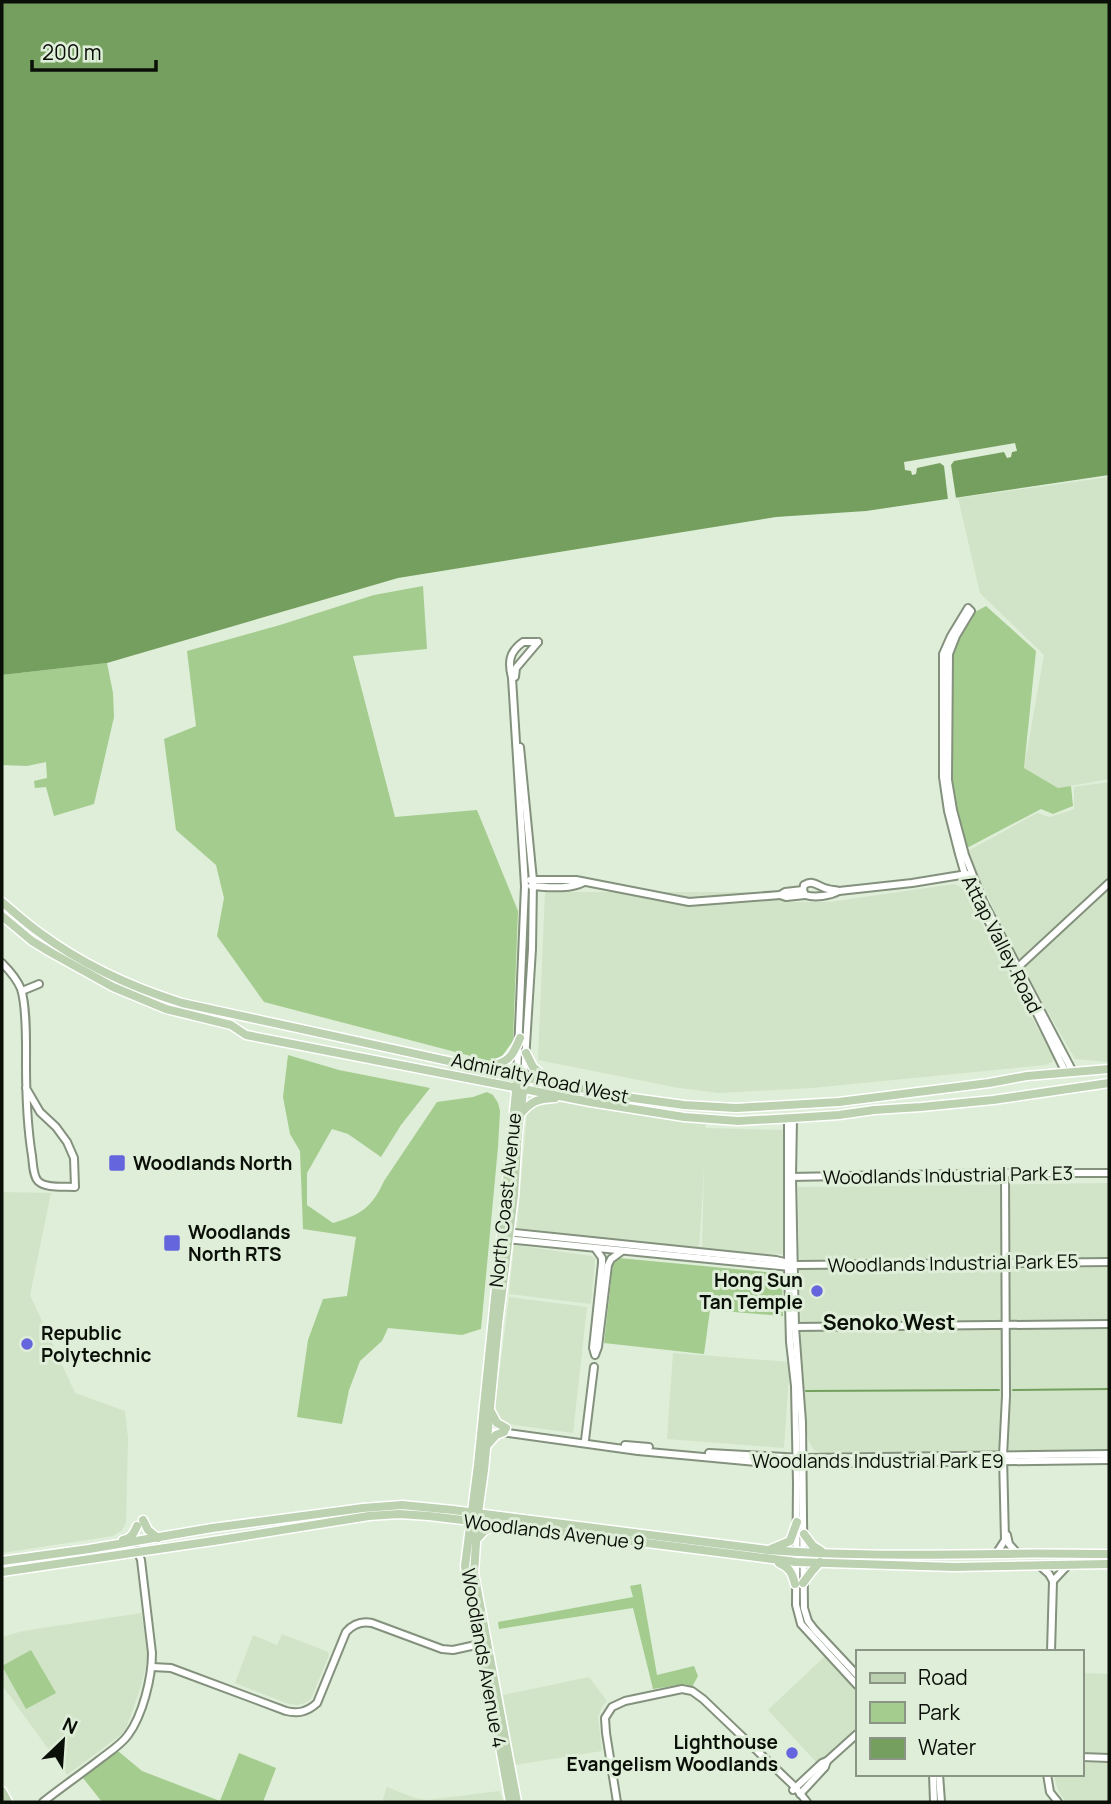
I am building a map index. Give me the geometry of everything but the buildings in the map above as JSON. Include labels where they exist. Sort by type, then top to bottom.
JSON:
[{"type":"main road","name":"Admiralty Road West","points":[[2,902],[64,951],[102,972],[143,990],[199,1008],[633,1098],[736,1108],[871,1098],[1027,1076],[1109,1069]]},
{"type":"main road","name":"Admiralty Road West","points":[[2,916],[32,941],[130,995],[166,1009],[231,1025],[246,1035],[684,1118],[738,1121],[790,1119],[993,1100],[1109,1083]]},
{"type":"main road","points":[[312,1030],[331,1038],[331,1047],[324,1049]]},
{"type":"main road","points":[[347,1038],[337,1042],[337,1047],[347,1054]]},
{"type":"main road","points":[[485,1068],[501,1064],[510,1058],[520,1038]]},
{"type":"main road","points":[[526,1053],[533,1067],[553,1082]]},
{"type":"main road","name":"North Coast Avenue","points":[[474,1517],[504,1235],[514,1195],[521,1113],[521,1076]]},
{"type":"main road","points":[[491,1083],[509,1093],[514,1105]]},
{"type":"main road","name":"North Coast Avenue","points":[[477,1491],[487,1445],[485,1428],[489,1409],[514,1105],[520,1088]]},
{"type":"main road","points":[[521,1113],[537,1099],[565,1097]]},
{"type":"main road","points":[[871,1098],[868,1105],[874,1110]]},
{"type":"main road","points":[[841,1101],[848,1107],[845,1114]]},
{"type":"main road","points":[[487,1445],[505,1430],[494,1420],[489,1409]]},
{"type":"main road","points":[[446,1518],[460,1526],[472,1541],[502,1521],[486,1506],[477,1491],[466,1503],[453,1510]]},
{"type":"main road","name":"Woodlands Avenue 9","points":[[2,1572],[141,1546],[158,1538],[277,1519],[392,1506],[453,1510],[474,1517]]},
{"type":"main road","name":"Woodlands Avenue 9","points":[[2,1560],[107,1546],[220,1540],[369,1516],[399,1514],[446,1518],[474,1517],[800,1557],[820,1562],[954,1567],[1109,1564]]},
{"type":"main road","name":"Woodlands Avenue 4","points":[[474,1517],[474,1573],[510,1802]]},
{"type":"main road","points":[[277,1519],[285,1522],[282,1530]]},
{"type":"main road","points":[[797,1522],[790,1541],[769,1555],[788,1566],[799,1583],[820,1562]]},
{"type":"main road","points":[[107,1546],[128,1539],[140,1523],[158,1538]]},
{"type":"main road","points":[[216,1527],[211,1534],[220,1540]]},
{"type":"main road","points":[[804,1534],[813,1546],[825,1553]]},
{"type":"main road","name":"Woodlands Avenue 9","points":[[800,1557],[825,1553],[950,1556],[1109,1553]]},
{"type":"main road","name":"Woodlands Avenue 4","points":[[484,1646],[517,1802]]},
{"type":"main road","points":[[2,1791],[8,1802]]},
{"type":"street","name":"Attap Valley Road","points":[[969,610],[955,628],[943,654],[943,777],[971,887],[1017,969]]},
{"type":"street","name":"North Coast Avenue","points":[[521,1076],[520,1038],[529,883],[531,842],[523,781],[515,671],[538,642],[523,642],[513,651],[509,662],[529,883],[532,949],[526,1053],[521,1076]]},
{"type":"street","name":"Attap Valley Road","points":[[968,874],[1070,1072]]},
{"type":"street","points":[[804,892],[805,883],[813,882],[826,889],[839,891],[968,874]]},
{"type":"street","points":[[951,877],[971,887]]},
{"type":"street","points":[[529,883],[577,886],[584,882],[689,902],[780,895],[785,892],[804,892],[811,896],[832,895],[839,891]]},
{"type":"street","points":[[1017,969],[1109,883]]},
{"type":"street","points":[[2,963],[22,991],[27,1038],[26,1088],[36,1178],[44,1185],[75,1187],[74,1158],[67,1142],[40,1112],[26,1088]]},
{"type":"street","points":[[22,991],[39,984]]},
{"type":"street","points":[[790,1119],[792,1327],[804,1534],[800,1557]]},
{"type":"street","points":[[1005,1173],[1007,1539],[1018,1554]]},
{"type":"street","name":"Woodlands Industrial Park E3","points":[[790,1177],[1109,1173]]},
{"type":"street","name":"Woodlands Industrial Park E5","points":[[504,1235],[622,1251],[792,1265],[1109,1262]]},
{"type":"street","name":"Woodlands Industrial Park E5","points":[[504,1235],[792,1265]]},
{"type":"street","points":[[595,1248],[602,1263],[593,1348],[595,1355],[608,1265],[611,1259],[622,1251]]},
{"type":"street","points":[[792,1327],[1109,1324]]},
{"type":"street","points":[[585,1440],[594,1367]]},
{"type":"street","name":"Woodlands Industrial Park E9","points":[[485,1428],[731,1457]]},
{"type":"street","name":"Woodlands Industrial Park E9","points":[[505,1430],[638,1451],[778,1461],[987,1461],[1005,1458],[1109,1460]]},
{"type":"street","points":[[799,1441],[824,1461]]},
{"type":"street","points":[[799,1441],[778,1461],[800,1481]]},
{"type":"street","name":"Woodlands Industrial Park E9","points":[[824,1461],[1109,1454]]},
{"type":"street","points":[[996,1554],[1005,1540],[1005,1458]]},
{"type":"street","points":[[824,1461],[811,1467],[800,1481],[797,1522],[800,1557],[796,1605],[801,1624],[856,1684]]},
{"type":"street","points":[[987,1461],[1003,1478]]},
{"type":"street","points":[[43,1802],[110,1752],[128,1736],[135,1723],[152,1667],[141,1546]]},
{"type":"street","points":[[1053,1581],[1069,1564]]},
{"type":"street","points":[[1039,1565],[1053,1581],[1051,1650]]},
{"type":"street","points":[[799,1583],[808,1621],[856,1674]]},
{"type":"street","points":[[152,1667],[171,1668],[293,1713],[303,1712],[317,1703],[346,1632],[352,1626],[363,1622],[442,1649],[484,1646]]},
{"type":"street","points":[[617,1802],[605,1718],[612,1707],[631,1699],[687,1689],[703,1699],[799,1794],[822,1763],[856,1735]]},
{"type":"street","points":[[1083,1758],[1109,1758]]},
{"type":"street","points":[[933,1776],[934,1802]]},
{"type":"street","points":[[939,1776],[941,1802]]},
{"type":"street","points":[[1047,1776],[1050,1792],[1058,1802]]},
{"type":"shaded area","points":[[1109,477],[1109,779],[1058,788],[1024,768],[1044,655],[980,593],[958,498]]},
{"type":"shaded area","points":[[1109,782],[1109,1062],[1075,1059],[1022,967],[966,852],[1037,813],[1050,817],[1074,809],[1074,787]]},
{"type":"shaded area","points":[[955,884],[964,889],[1053,1057],[1053,1062],[1045,1065],[812,1088],[719,1093],[679,1088],[538,1060],[545,892],[771,892],[790,902],[829,902]]},
{"type":"shaded area","points":[[549,1099],[705,1124],[706,1128],[783,1130],[784,1254],[702,1252],[704,1168],[699,1249],[517,1228],[527,1112]]},
{"type":"shaded area","points":[[1109,1183],[1109,1449],[824,1454],[814,1450],[808,1440],[801,1360],[798,1187]]},
{"type":"shaded area","name":"Republic Polytechnic","points":[[2,1192],[51,1193],[30,1295],[75,1393],[125,1411],[128,1438],[126,1522],[122,1530],[113,1536],[2,1553]]},
{"type":"shaded area","points":[[514,1245],[592,1256],[595,1259],[591,1304],[509,1294]]},
{"type":"shaded area","points":[[509,1297],[587,1307],[573,1433],[493,1422]]},
{"type":"shaded area","points":[[673,1353],[790,1362],[784,1448],[667,1439]]},
{"type":"shaded area","points":[[141,1613],[148,1658],[127,1726],[122,1734],[67,1775],[2,1685],[2,1637],[23,1631]]},
{"type":"shaded area","points":[[282,1634],[328,1652],[329,1655],[311,1699],[305,1703],[289,1704],[235,1683],[253,1635],[277,1645]]},
{"type":"shaded area","points":[[825,1656],[856,1688],[856,1729],[819,1765],[768,1710]]},
{"type":"shaded area","points":[[1083,1673],[1109,1674],[1109,1754],[1083,1752]]},
{"type":"shaded area","points":[[589,1677],[607,1701],[598,1717],[602,1751],[515,1765],[503,1695]]},
{"type":"shaded area","points":[[1083,1763],[1109,1763],[1109,1802],[1066,1802],[1054,1776],[1083,1776]]},
{"type":"shaded area","points":[[387,1787],[427,1800],[500,1791],[503,1802],[382,1802]]},
{"type":"green space","points":[[423,586],[427,649],[353,656],[395,817],[477,810],[518,911],[513,1041],[502,1056],[490,1061],[264,1002],[217,936],[224,898],[216,865],[176,830],[164,739],[196,726],[187,651],[374,595]]},
{"type":"green space","points":[[986,606],[1036,651],[1024,768],[1058,788],[1071,786],[1073,806],[1053,814],[1041,809],[965,849],[949,775],[951,649],[975,612]]},
{"type":"green space","points":[[107,663],[114,717],[94,804],[54,816],[46,787],[35,788],[34,781],[47,778],[46,762],[27,766],[2,765],[2,675]]},
{"type":"green space","points":[[288,1055],[339,1070],[430,1088],[401,1125],[381,1157],[348,1134],[332,1129],[307,1173],[307,1205],[333,1223],[351,1217],[370,1204],[437,1102],[473,1097],[487,1092],[493,1095],[500,1111],[481,1329],[462,1335],[388,1328],[382,1341],[360,1361],[349,1390],[342,1424],[297,1417],[308,1340],[323,1299],[347,1296],[356,1237],[303,1229],[300,1151],[290,1134],[283,1097]]},
{"type":"green space","points":[[619,1258],[776,1273],[782,1279],[783,1316],[710,1310],[704,1354],[604,1343],[613,1264]]},
{"type":"green space","points":[[641,1584],[657,1675],[694,1666],[698,1676],[692,1687],[685,1684],[653,1689],[633,1608],[499,1629],[498,1622],[633,1597],[630,1586]]},
{"type":"green space","points":[[31,1650],[56,1693],[26,1709],[2,1666]]},
{"type":"green space","points":[[118,1751],[142,1771],[220,1801],[239,1753],[276,1768],[263,1802],[102,1802],[83,1778]]},
{"type":"water","points":[[2,2],[1109,2],[1109,475],[866,511],[776,517],[398,578],[107,663],[2,675]]},
{"type":"pier","points":[[1015,443],[1017,451],[1012,452],[1011,457],[1007,458],[1004,452],[954,461],[951,465],[956,498],[948,500],[944,466],[940,463],[917,468],[916,474],[912,475],[911,471],[905,470],[904,462]]},
{"type":"waterway","points":[[1013,1390],[1109,1389]]},
{"type":"waterway","points":[[806,1391],[999,1390]]},
{"type":"place","name":"Woodlands North","points":[[117,1163]]},
{"type":"place","name":"Woodlands North RTS","points":[[172,1243]]},
{"type":"place","name":"Hong Sun Tan Temple","points":[[817,1291]]},
{"type":"place","name":"Republic Polytechnic","points":[[27,1344]]},
{"type":"place","name":"Lighthouse Evangelism Woodlands","points":[[792,1753]]},
{"type":"district","name":"Senoko West","points":[[889,1322]]}]
